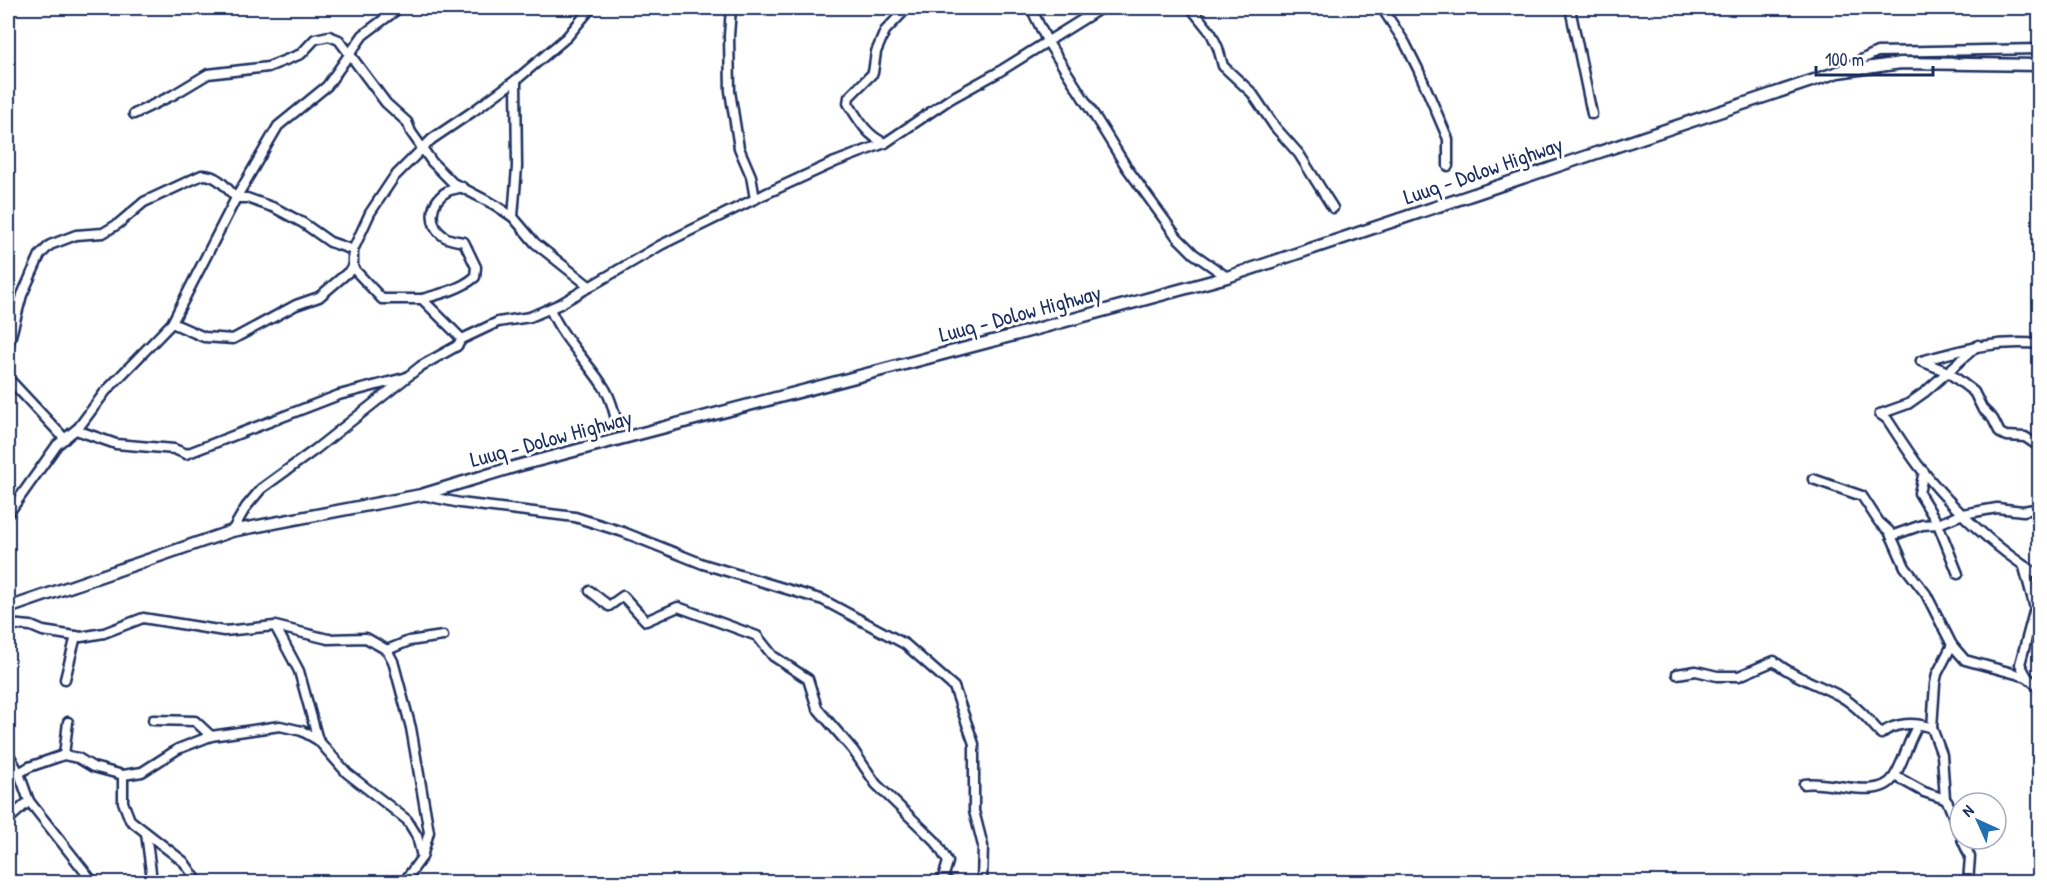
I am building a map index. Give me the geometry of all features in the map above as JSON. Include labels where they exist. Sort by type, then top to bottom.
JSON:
[{"type":"main road","name":"Luuq - Dolow Highway","points":[[8,608],[232,531],[421,495],[517,466],[1227,277],[1838,72],[1901,63],[2040,65]]},
{"type":"street","points":[[8,514],[57,445],[76,430],[105,392],[172,323],[236,198],[278,126],[327,86],[363,35],[399,8]]},
{"type":"street","points":[[462,188],[447,191],[435,203],[432,215],[436,230],[447,238],[464,242],[476,267],[475,277],[468,283],[442,294],[422,298],[382,299],[353,268],[353,250],[370,213],[393,177],[432,139],[516,80],[567,37],[591,8]]},
{"type":"street","points":[[731,8],[730,91],[739,148],[752,176],[755,199]]},
{"type":"street","points":[[885,143],[873,138],[848,103],[849,97],[873,73],[876,52],[885,31],[907,8]]},
{"type":"street","points":[[1030,8],[1047,41],[1127,168],[1178,237],[1194,254],[1227,277]]},
{"type":"street","points":[[232,531],[246,507],[261,489],[316,449],[421,366],[456,346],[462,339],[498,322],[530,317],[550,309],[661,245],[835,162],[885,143],[951,99],[998,73],[1101,8]]},
{"type":"street","points":[[1191,8],[1211,33],[1223,66],[1252,93],[1275,128],[1299,154],[1333,208]]},
{"type":"street","points":[[1382,8],[1405,43],[1448,139],[1448,166]]},
{"type":"street","points":[[1569,8],[1592,114]]},
{"type":"street","points":[[134,114],[173,95],[208,74],[268,67],[301,54],[315,39],[329,36],[339,40],[386,103],[407,122],[411,132],[432,162],[453,183],[513,217],[535,243],[589,286]]},
{"type":"street","points":[[1838,72],[1877,52],[2040,49]]},
{"type":"street","points":[[513,217],[517,166],[516,80]]},
{"type":"street","points":[[8,347],[22,295],[40,255],[50,245],[76,235],[103,233],[118,224],[144,202],[202,175],[209,174],[223,183],[236,198],[247,198],[275,208],[303,223],[330,242],[353,250]]},
{"type":"street","points":[[172,323],[204,337],[233,339],[296,305],[319,297],[353,268]]},
{"type":"street","points":[[422,298],[462,339]]},
{"type":"street","points":[[550,309],[556,323],[602,384],[612,402],[618,427]]},
{"type":"street","points":[[2040,344],[2014,342],[1978,345],[1921,361],[1948,372],[1974,392],[1982,408],[1994,419],[2000,433],[2006,436],[2025,437],[2040,447]]},
{"type":"street","points":[[1978,345],[1908,404],[1880,414],[1887,419],[1924,472],[1963,514],[2024,567],[2040,576]]},
{"type":"street","points":[[76,430],[116,444],[174,449],[186,454],[339,395],[408,376]]},
{"type":"street","points":[[8,378],[65,439]]},
{"type":"street","points":[[1924,472],[1920,493],[1938,524],[1958,574]]},
{"type":"street","points":[[1813,479],[1862,496],[1879,522],[1889,531],[1905,567],[1926,594],[1952,645],[1965,660],[2027,677]]},
{"type":"street","points":[[421,495],[460,503],[575,517],[623,532],[703,564],[823,600],[905,644],[954,687],[974,744],[974,811],[982,846],[982,882]]},
{"type":"street","points":[[1892,536],[1922,525],[1938,524],[1963,514],[1997,508],[2023,511],[2040,508]]},
{"type":"street","points":[[2024,567],[2035,608],[2020,664],[2027,677],[2040,688]]},
{"type":"street","points":[[590,591],[609,606],[623,596],[646,621],[678,607],[757,636],[773,656],[808,679],[817,708],[853,750],[876,784],[936,842],[948,862],[943,878],[949,882]]},
{"type":"street","points":[[8,624],[31,626],[43,631],[76,636],[104,633],[143,618],[224,631],[275,626],[328,639],[366,639],[387,650],[393,661],[411,728],[429,832],[422,857],[404,882]]},
{"type":"street","points":[[275,626],[299,671],[318,741]]},
{"type":"street","points":[[65,679],[76,636]]},
{"type":"street","points":[[387,650],[409,641],[443,636]]},
{"type":"street","points":[[1948,803],[1945,799],[1942,755],[1932,728],[1937,674],[1952,645]]},
{"type":"street","points":[[1677,674],[1696,671],[1717,676],[1739,676],[1774,661],[1784,670],[1838,694],[1851,703],[1881,734],[1891,727],[1902,724],[1932,728]]},
{"type":"street","points":[[153,720],[195,721],[211,736]]},
{"type":"street","points":[[64,755],[68,722]]},
{"type":"street","points":[[1804,784],[1813,782],[1856,788],[1879,788],[1885,785],[1895,776],[1918,725]]},
{"type":"street","points":[[19,773],[29,767],[64,755],[78,758],[93,768],[123,775],[142,772],[178,749],[211,736],[280,726],[302,731],[318,741],[347,773],[407,820],[417,836],[422,857]]},
{"type":"street","points":[[8,753],[19,773],[29,801],[93,882]]},
{"type":"street","points":[[123,775],[123,802],[130,820],[184,862],[198,882]]},
{"type":"street","points":[[1895,776],[1924,792],[1945,799]]},
{"type":"street","points":[[8,820],[29,801]]},
{"type":"street","points":[[146,833],[151,872]]},
{"type":"street","points":[[1967,851],[1970,857],[1968,882]]}]
